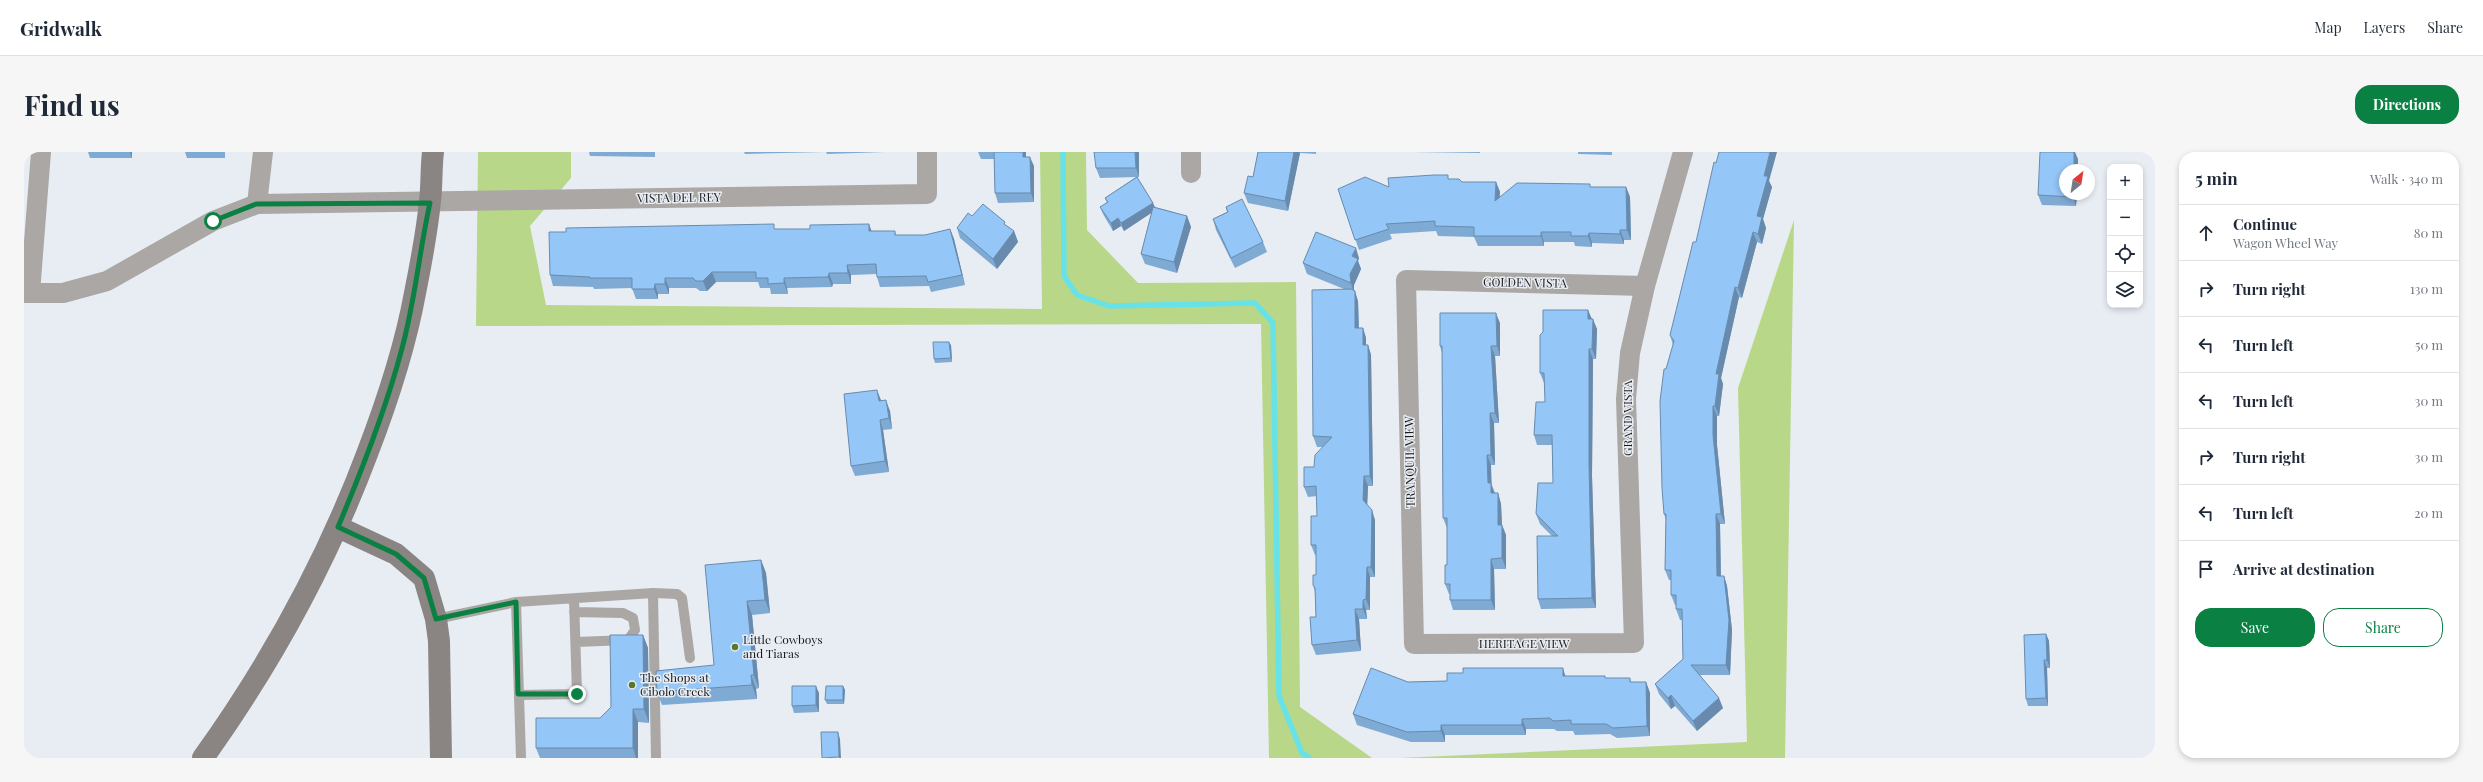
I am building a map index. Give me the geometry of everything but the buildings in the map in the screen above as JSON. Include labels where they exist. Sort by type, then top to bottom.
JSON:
[{"type":"main road","points":[[202,758],[238,709],[275,649],[309,588],[338,527],[380,421],[401,353],[415,294],[430,203],[433,152]]},
{"type":"main road","points":[[338,527],[396,554],[424,578],[436,619],[439,641],[441,758]]},
{"type":"street","points":[[41,152],[27,293],[63,293],[108,281],[213,221],[256,204],[263,152]]},
{"type":"street","name":"VISTA DEL REY","points":[[256,204],[430,203],[927,194],[927,152]]},
{"type":"street","points":[[1191,152],[1191,173]]},
{"type":"street","name":"GRAND VISTA","points":[[1634,643],[1626,399],[1630,353],[1645,286],[1683,152]]},
{"type":"street","name":"GOLDEN VISTA","points":[[1406,280],[1645,286]]},
{"type":"street","name":"TRANQUIL VIEW","points":[[1406,280],[1414,644]]},
{"type":"street","name":"HERITAGE VIEW","points":[[1414,644],[1634,643]]},
{"type":"lane","points":[[436,619],[516,602],[653,593],[677,594],[682,598],[690,658]]},
{"type":"lane","points":[[653,593],[656,758]]},
{"type":"lane","points":[[518,694],[577,694],[574,599]]},
{"type":"lane","points":[[516,602],[521,758]]},
{"type":"lane","points":[[574,612],[624,613],[633,618],[635,630],[628,640],[576,642]]},
{"type":"green space","points":[[478,152],[571,152],[571,178],[530,226],[546,305],[1042,309],[1040,152],[1086,152],[1087,230],[1138,283],[1296,282],[1300,707],[1372,758],[1269,758],[1261,324],[476,326]]},
{"type":"green space","points":[[1794,220],[1785,758],[1400,758],[1747,742],[1738,388]]},
{"type":"waterway","points":[[1063,152],[1064,276],[1077,295],[1109,306],[1255,303],[1273,323],[1279,696],[1302,753],[1310,758]]},
{"type":"place","name":"Little Cowboys and Tiaras","points":[[735,647]]},
{"type":"place","name":"The Shops at Cibolo Creek","points":[[632,685]]},
{"type":"route","points":[[213,221],[256,204],[316,202],[430,203],[415,294],[401,353],[380,421],[338,527],[396,554],[424,578],[436,619],[493,609],[516,602],[518,694],[577,694]]}]
